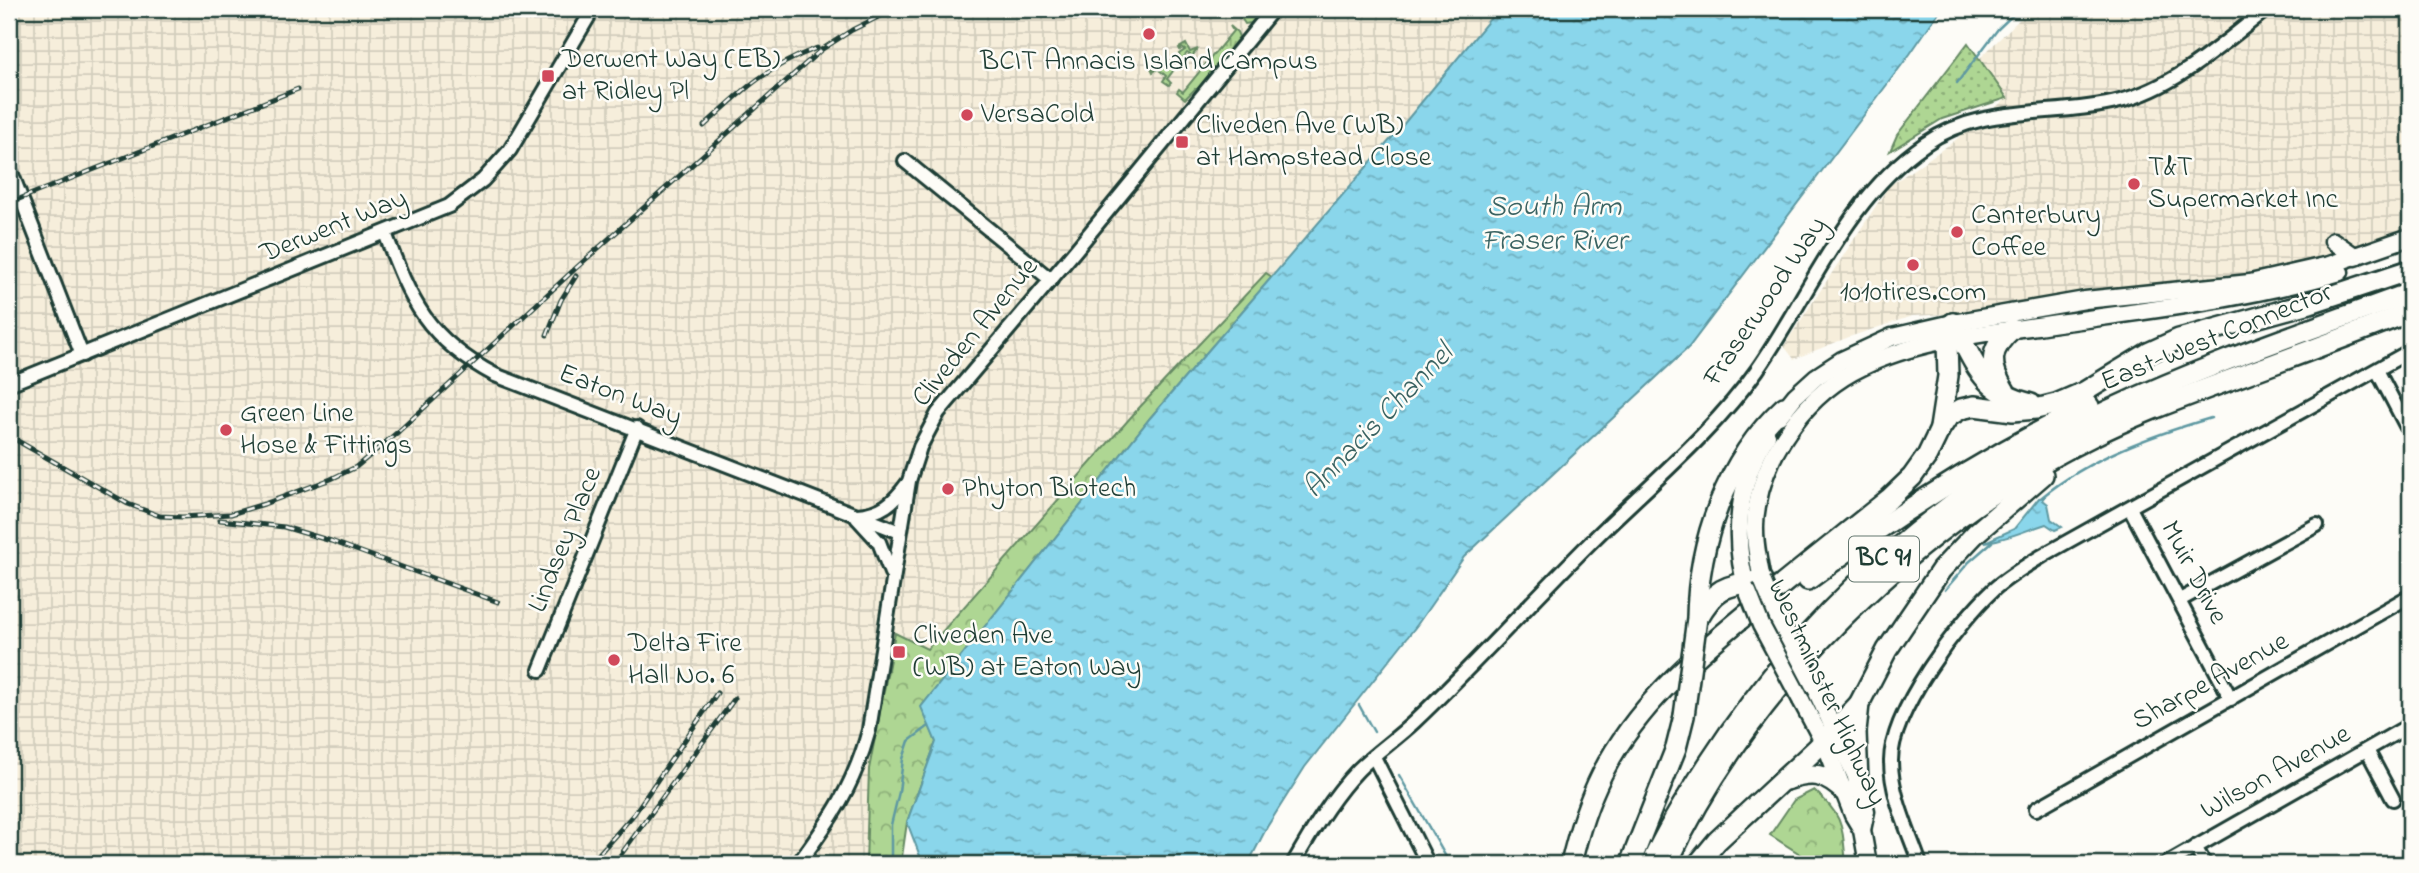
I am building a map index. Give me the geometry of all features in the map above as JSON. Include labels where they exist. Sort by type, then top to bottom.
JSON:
[{"type":"highway","points":[[1571,864],[1577,836],[1602,773],[1649,705],[1675,676],[1717,639],[1889,499],[1912,477],[1927,456],[1948,416],[1969,407],[2013,411],[2056,404],[2084,392],[2147,353],[2179,339],[2310,303],[2410,270]]},
{"type":"highway","name":"East-West Connector","points":[[1651,864],[1689,794],[1725,738],[1772,676],[1817,624],[1897,548],[1990,478],[2048,442],[2107,411],[2215,363],[2410,293]]},
{"type":"highway","name":"East-West Connector","points":[[1667,864],[1702,799],[1755,719],[1792,673],[1870,591],[1953,522],[2003,487],[2091,437],[2154,408],[2410,312]]},
{"type":"highway","points":[[2009,398],[1994,374],[1993,363],[2002,338],[2012,329]]},
{"type":"highway","points":[[1954,334],[1981,376],[1994,389],[2009,398],[2035,405],[2056,404]]},
{"type":"highway","points":[[1940,429],[1954,334]]},
{"type":"highway","points":[[1649,705],[1818,572],[1880,528],[1984,461],[2038,431],[2143,382],[2215,363]]},
{"type":"highway","points":[[1630,864],[1671,761],[1685,716],[1697,618],[1697,592],[1710,528],[1722,497],[1748,449],[1767,423],[1784,407]]},
{"type":"highway","points":[[1698,864],[1717,841],[1859,704],[1887,650],[1941,570],[2016,495],[2091,437]]},
{"type":"highway","points":[[1697,618],[1717,591],[1752,585]]},
{"type":"highway","points":[[1781,781],[1816,774],[1852,787],[1859,704]]},
{"type":"main road","name":"Westminster Highway","points":[[1868,864],[1862,830],[1866,811],[1829,735],[1814,686],[1778,618],[1752,585],[1757,507],[1767,469],[1796,422],[1830,388],[1862,367],[1954,334],[2085,300],[2250,283],[2329,265],[2410,237]]},
{"type":"main road","name":"Westminster Highway","points":[[1829,735],[1801,700],[1761,625],[1738,536],[1744,487],[1752,462],[1784,407],[1816,377],[1867,347],[1892,337],[2012,329],[2246,296],[2371,263],[2410,248]]},
{"type":"street","name":"Cliveden Avenue","points":[[798,864],[846,795],[863,754],[909,481],[920,447],[938,413],[1273,9]]},
{"type":"street","name":"Fraserwood Way","points":[[1293,864],[1313,828],[1358,769],[1413,723],[1588,545],[1708,428],[1756,371],[1845,228],[1878,185],[1905,159],[1928,142],[1970,122],[2009,113],[2089,107],[2123,101],[2159,86],[2190,68],[2267,9]]},
{"type":"street","name":"Derwent Way","points":[[9,384],[449,206],[484,180],[510,150],[590,10]]},
{"type":"street","points":[[905,162],[1051,280]]},
{"type":"street","points":[[9,167],[82,355]]},
{"type":"street","name":"Eaton Way","points":[[385,233],[406,288],[421,313],[439,336],[455,350],[495,374],[900,532]]},
{"type":"street","name":"Westminster Highway","points":[[1920,864],[1895,790],[1891,759],[1893,743],[1916,692],[1970,614],[1999,585],[2048,553],[2410,351]]},
{"type":"street","points":[[2377,370],[2410,433]]},
{"type":"street","name":"Lindsey Place","points":[[540,670],[637,428]]},
{"type":"street","points":[[855,515],[884,509],[894,502],[909,481]]},
{"type":"street","name":"Muir Drive","points":[[2130,508],[2231,699]]},
{"type":"street","points":[[855,515],[879,542],[892,578]]},
{"type":"street","points":[[2180,600],[2317,525]]},
{"type":"street","name":"Sharpe Avenue","points":[[2036,809],[2410,596]]},
{"type":"street","name":"Wilson Avenue","points":[[2166,864],[2410,725]]},
{"type":"street","points":[[2367,750],[2393,799]]},
{"type":"street","points":[[1374,757],[1428,864]]},
{"type":"street","points":[[2195,847],[2204,864]]},
{"type":"shaded area","points":[[9,9],[1497,9],[1402,126],[1272,277],[1266,273],[1138,409],[926,649],[896,633],[869,769],[866,864],[9,864]]},
{"type":"shaded area","points":[[2030,9],[2410,9],[2410,231],[2389,242],[2284,270],[1968,313],[1912,316],[1794,359],[1784,346],[1889,186],[1953,142],[2007,98],[1979,59]]},
{"type":"green space","points":[[1252,9],[1263,9],[1251,23],[1245,24],[1238,13],[1239,11],[1245,17]]},
{"type":"green space","points":[[1230,26],[1239,37],[1197,90],[1185,99],[1177,92],[1179,89],[1183,92],[1233,31]]},
{"type":"green space","points":[[1968,43],[2007,98],[1942,119],[1890,151],[1897,135]]},
{"type":"green space","points":[[1186,44],[1190,52],[1198,49],[1192,56],[1187,53],[1167,79],[1171,83],[1169,85],[1163,81],[1166,76],[1158,69],[1153,72],[1150,66],[1152,65],[1154,70],[1180,57],[1179,54],[1185,50],[1179,48]]},
{"type":"green space","points":[[1266,273],[1272,277],[1150,418],[922,706],[936,742],[907,822],[901,864],[866,864],[869,769],[895,633],[927,649],[1138,409]]},
{"type":"green space","points":[[1814,790],[1831,807],[1840,822],[1846,864],[1816,864],[1770,835],[1794,800]]},
{"type":"water","name":"South Arm Fraser River","points":[[1498,9],[1941,9],[1689,347],[1464,557],[1417,625],[1305,767],[1267,827],[1248,864],[923,864],[907,822],[936,742],[921,707],[1150,418],[1402,126]]},
{"type":"water","points":[[2045,497],[2043,500],[2048,504],[2051,519],[2062,527],[2055,530],[2046,524],[1985,542],[2014,529],[2039,498]]},
{"type":"waterway","points":[[1957,83],[1998,29],[2019,9]]},
{"type":"waterway","points":[[2042,497],[2080,470],[2122,449],[2211,418]]},
{"type":"waterway","points":[[1945,590],[1969,562],[1992,542]]},
{"type":"waterway","points":[[1359,705],[1374,732]]},
{"type":"waterway","points":[[891,864],[891,825],[903,759],[909,741],[929,726]]},
{"type":"waterway","points":[[1399,775],[1450,864]]},
{"type":"railway","points":[[9,436],[128,504],[160,516],[231,514],[331,479],[356,467],[821,50],[852,30],[894,9]]},
{"type":"railway","points":[[704,126],[769,72],[817,48]]},
{"type":"railway","points":[[9,203],[298,89]]},
{"type":"railway","points":[[547,335],[561,300],[576,276]]},
{"type":"railway","points":[[220,520],[284,527],[331,541],[498,602]]},
{"type":"railway","points":[[590,864],[634,814],[717,693]]},
{"type":"railway","points":[[614,864],[735,698]]},
{"type":"place","name":"BCIT Annacis Island Campus","points":[[1149,34]]},
{"type":"place","name":"Derwent Way (EB) at Ridley Pl","points":[[548,76]]},
{"type":"place","name":"VersaCold","points":[[967,115]]},
{"type":"place","name":"Cliveden Ave (WB) at Hampstead Close","points":[[1182,142]]},
{"type":"place","name":"T&T Supermarket Inc","points":[[2134,184]]},
{"type":"place","name":"Canterbury Coffee","points":[[1957,232]]},
{"type":"place","name":"1010tires.com","points":[[1913,265]]},
{"type":"place","name":"Green Line Hose & Fittings","points":[[226,430]]},
{"type":"place","name":"Phyton Biotech","points":[[948,489]]},
{"type":"place","name":"Cliveden Ave (WB) at Eaton Way","points":[[899,652]]},
{"type":"place","name":"Delta Fire Hall No. 6","points":[[614,660]]},
{"type":"water label","name":"Annacis Channel","points":[[1379,422]]}]
